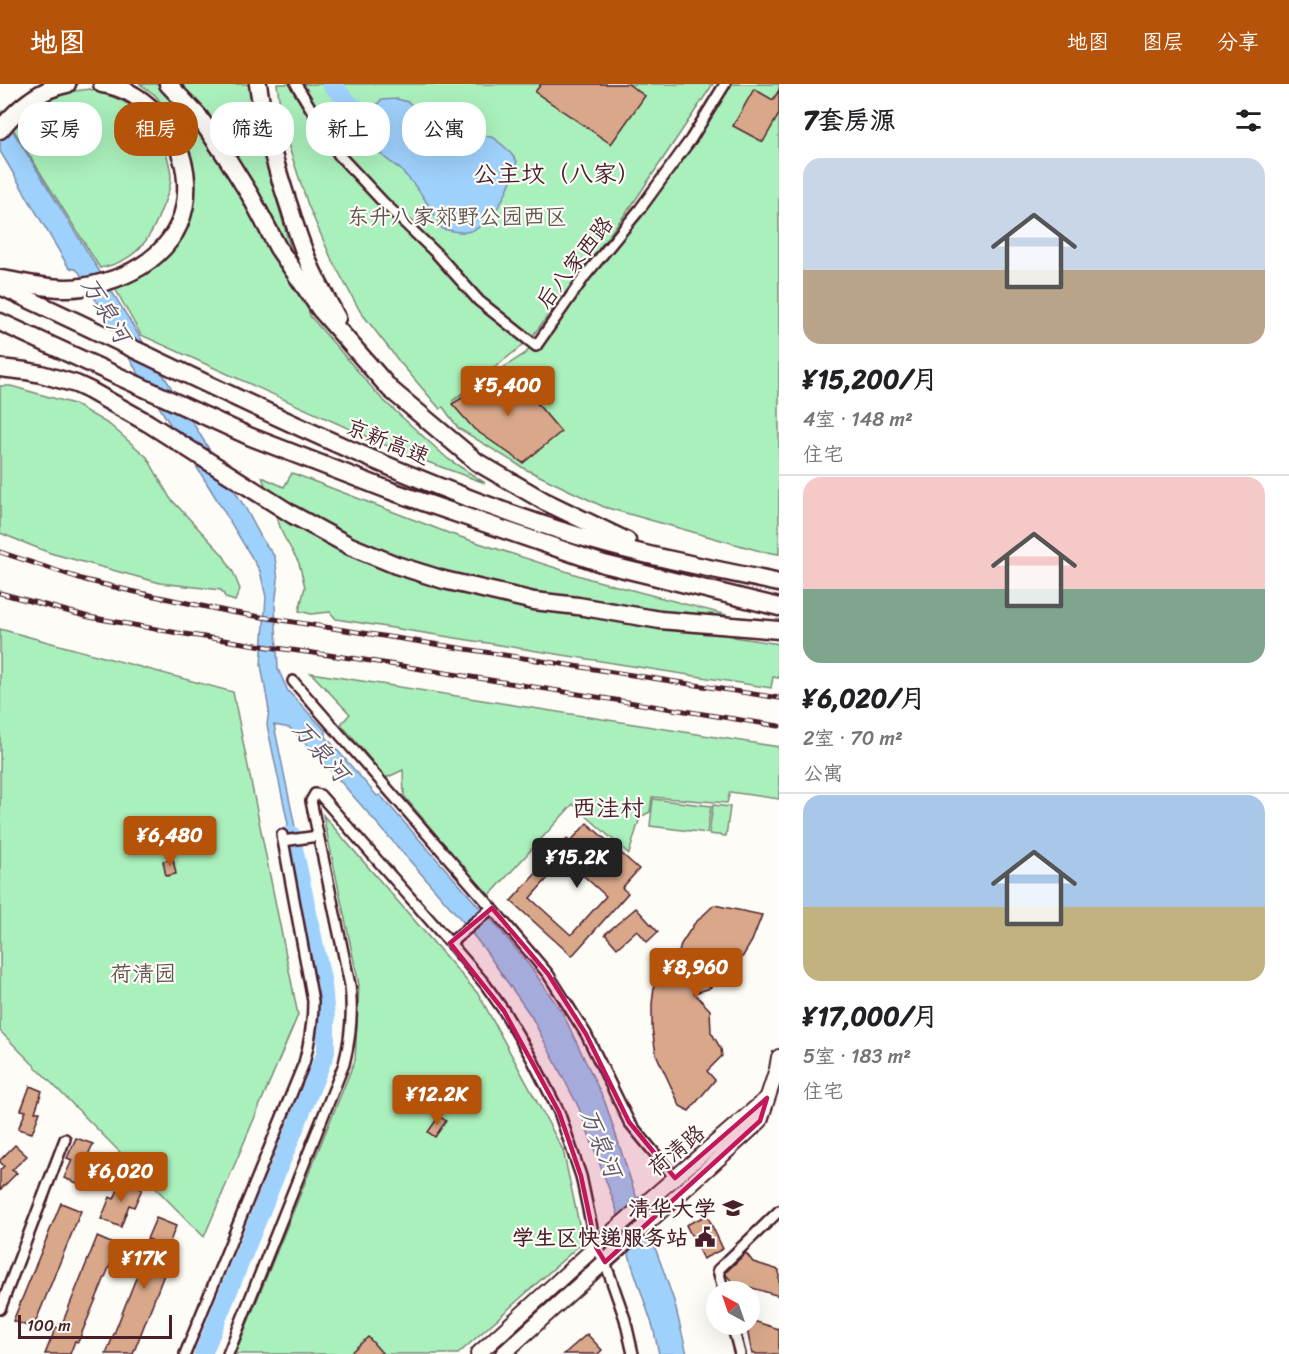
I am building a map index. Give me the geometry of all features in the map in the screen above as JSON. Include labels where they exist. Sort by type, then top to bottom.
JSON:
[{"type":"highway","points":[[0,279],[54,288],[80,288],[105,282],[140,268],[154,258],[164,248],[178,226],[187,192],[186,173],[176,141],[155,111],[141,99],[127,91],[102,84]]},
{"type":"highway","points":[[168,84],[199,117],[227,158],[278,248],[320,309],[390,389],[477,462],[544,501],[660,558]]},
{"type":"highway","points":[[258,84],[277,172],[307,259],[317,282],[354,348]]},
{"type":"highway","points":[[0,130],[22,107],[37,96],[62,85]]},
{"type":"highway","name":"京新高速","points":[[0,286],[355,453],[478,501],[576,536],[660,558],[779,583]]},
{"type":"highway","name":"京新高速","points":[[0,322],[251,437],[391,491],[604,564],[779,607]]},
{"type":"highway","points":[[0,368],[41,374],[89,390],[148,423],[274,504],[332,537],[396,565],[444,580],[534,601],[660,620],[779,630]]},
{"type":"main road","name":"荷清路","points":[[503,1354],[760,1121],[779,1057]]},
{"type":"main road","name":"荷清路","points":[[478,1354],[766,1098]]},
{"type":"street","name":"后八家西路","points":[[296,84],[339,155],[437,254],[478,301],[536,346],[585,276],[640,209],[686,146],[725,84]]},
{"type":"street","points":[[293,681],[548,974],[586,1034],[629,1122],[675,1178]]},
{"type":"street","points":[[228,1354],[344,1064],[349,1044],[352,1004],[350,985],[311,801],[315,794],[320,795],[485,984],[532,1059],[559,1112],[581,1176],[605,1262],[625,1319],[633,1354]]},
{"type":"street","points":[[185,1354],[304,1063],[310,1042],[313,1001],[284,839],[318,836]]},
{"type":"street","points":[[450,943],[492,908]]},
{"type":"street","points":[[0,1309],[65,1139]]},
{"type":"street","points":[[721,1281],[718,1270],[779,1211]]},
{"type":"street","points":[[735,1335],[740,1354]]},
{"type":"highlighted area","points":[[492,908],[548,974],[586,1034],[629,1122],[675,1178],[767,1098],[760,1121],[605,1262],[596,1247],[581,1176],[559,1112],[504,1011],[450,943]]},
{"type":"green space","points":[[140,84],[250,84],[254,102],[210,102],[210,156],[267,156],[310,316],[381,398],[448,459],[485,483],[403,453],[141,335],[113,285],[144,274],[165,259],[185,235],[193,206],[194,175],[189,156],[198,156],[198,102],[161,102]]},
{"type":"green space","name":"东升八家郊野公园西区","points":[[277,84],[713,84],[632,205],[531,338],[452,401],[526,353],[726,84],[779,84],[779,554],[760,551],[604,507],[525,469],[458,428],[443,407],[440,409],[398,360],[360,311],[331,258],[308,205],[292,156],[294,156],[294,102],[280,102]]},
{"type":"green space","points":[[90,89],[124,102],[114,102],[114,156],[166,156],[169,164],[171,177],[169,189],[147,240],[132,255],[113,265],[100,268],[30,156],[102,156],[102,102],[45,102],[67,92]]},
{"type":"green space","points":[[18,124],[18,137],[13,129]]},
{"type":"green space","points":[[0,386],[11,386],[74,404],[110,425],[147,457],[170,498],[223,555],[240,589],[235,601],[226,598],[221,590],[160,583],[50,553],[0,533]]},
{"type":"green space","points":[[292,473],[451,534],[590,579],[727,615],[734,637],[779,644],[779,678],[773,677],[771,688],[336,619],[330,612],[311,614],[299,611],[305,587],[299,563],[283,535],[262,477],[284,487]]},
{"type":"green space","name":"荷清园","points":[[0,629],[233,692],[298,1015],[204,1237],[0,1031]]},
{"type":"green space","points":[[311,673],[779,747],[779,799],[730,792],[727,803],[652,797],[650,812],[640,817],[629,854],[573,804],[488,897],[404,796],[403,770],[386,778],[341,724],[350,714]]},
{"type":"green space","points":[[653,799],[711,806],[707,833],[650,826]]},
{"type":"green space","points":[[713,805],[730,807],[726,836],[709,834]]},
{"type":"green space","points":[[323,815],[479,995],[563,1150],[583,1242],[458,1354],[235,1354],[355,1060],[359,985]]},
{"type":"water","points":[[397,99],[408,102],[402,102],[402,156],[486,156],[486,136],[494,138],[507,149],[517,161],[506,193],[485,223],[466,232],[442,229],[429,205],[413,183],[383,156],[390,156],[390,102],[379,102]]},
{"type":"water","name":"万泉河","points":[[0,110],[18,139],[18,156],[28,156],[275,557],[278,580],[275,606],[278,669],[288,691],[326,731],[326,737],[377,796],[380,795],[481,909],[464,923],[313,750],[290,728],[274,725],[301,856],[295,857],[267,725],[269,710],[261,665],[266,597],[260,571],[135,368],[79,272],[69,268],[0,151]]},
{"type":"water","name":"万泉河","points":[[488,915],[533,970],[563,1014],[605,1102],[674,1301],[687,1354],[659,1354],[653,1327],[616,1208],[579,1108],[531,1016],[470,931]]},
{"type":"building","points":[[541,84],[628,84],[645,96],[611,144],[535,92]]},
{"type":"building","points":[[754,89],[773,100],[779,90],[779,114],[763,142],[733,126]]},
{"type":"building","points":[[509,370],[561,432],[523,463],[474,429],[452,404]]},
{"type":"building","points":[[587,823],[639,869],[622,888],[628,893],[572,956],[511,901],[567,839],[570,842]],"holes":[[[565,859],[606,896],[571,935],[530,898]]]},
{"type":"building","points":[[173,859],[176,874],[166,876],[163,861]]},
{"type":"building","points":[[714,905],[762,915],[752,941],[726,976],[708,989],[694,993],[710,1010],[711,1032],[721,1049],[722,1056],[707,1071],[715,1080],[689,1111],[680,1106],[656,1054],[652,1028],[655,979],[665,960],[676,964],[681,944],[694,924]]},
{"type":"building","points":[[636,908],[658,932],[647,942],[637,930],[617,948],[605,934]]},
{"type":"building","points":[[30,1086],[42,1091],[35,1112],[40,1112],[32,1133],[18,1129],[26,1111],[21,1110]]},
{"type":"building","points":[[439,1116],[446,1121],[435,1137],[428,1132]]},
{"type":"building","points":[[76,1138],[93,1144],[84,1164],[87,1166],[80,1184],[64,1178],[72,1160],[67,1158]]},
{"type":"building","points":[[15,1145],[27,1156],[12,1170],[17,1173],[0,1190],[0,1170],[4,1166],[0,1160]]},
{"type":"building","points":[[122,1180],[142,1189],[134,1207],[129,1205],[121,1227],[101,1219],[110,1197],[114,1199]]},
{"type":"building","points":[[61,1203],[81,1211],[33,1328],[13,1321]]},
{"type":"building","name":"学生区快递服务站","points":[[707,1215],[723,1249],[703,1259],[686,1225]]},
{"type":"building","points":[[156,1218],[176,1226],[168,1247],[174,1249],[133,1354],[106,1354],[151,1240],[147,1239]]},
{"type":"building","points":[[97,1237],[118,1246],[78,1342],[75,1341],[70,1354],[45,1354],[56,1327],[60,1329]]},
{"type":"building","points":[[746,1253],[753,1262],[779,1270],[779,1296],[760,1290],[760,1281],[732,1281],[726,1272]]},
{"type":"building","points":[[760,1323],[779,1329],[779,1354],[752,1354],[748,1335],[760,1335]]},
{"type":"building","points":[[587,1334],[602,1350],[598,1354],[564,1354]]},
{"type":"building","points":[[368,1337],[383,1354],[349,1354]]},
{"type":"waterway","points":[[331,84],[348,102]]},
{"type":"waterway","points":[[203,1354],[326,1052],[323,984],[291,834]]},
{"type":"railway","points":[[0,552],[85,580],[230,612],[779,698]]},
{"type":"railway","points":[[0,593],[89,617],[178,633],[358,659],[779,726]]},
{"type":"place","name":"清华大学","points":[[733,1208]]},
{"type":"place","name":"学生区快递服务站","points":[[705,1237]]},
{"type":"district","name":"公主坟（八家）","points":[[557,174]]},
{"type":"district","name":"西洼村","points":[[608,808]]}]
